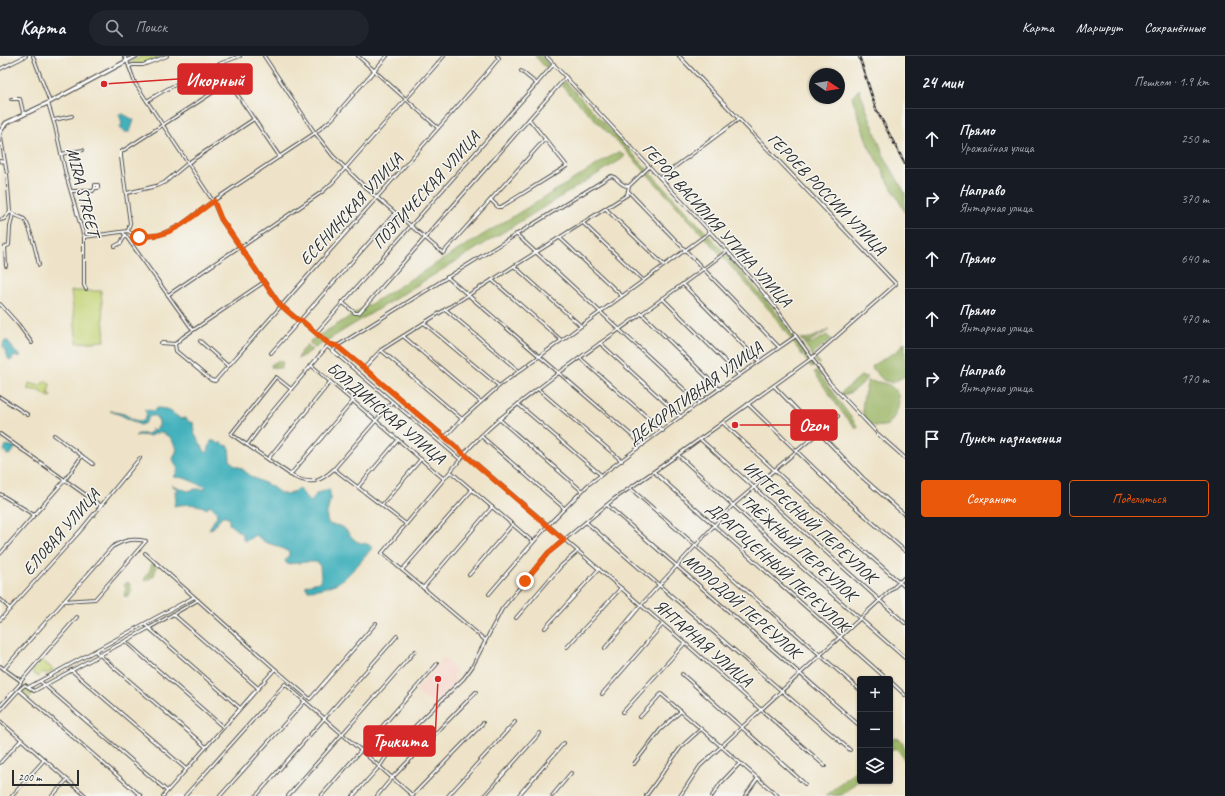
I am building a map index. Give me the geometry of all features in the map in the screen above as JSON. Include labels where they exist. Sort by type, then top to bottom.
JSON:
[{"type":"street","points":[[0,69],[26,56]]},
{"type":"street","name":"MIRA STREET","points":[[33,56],[49,102],[61,154],[84,237],[84,285],[86,289]]},
{"type":"street","points":[[124,56],[135,83],[214,201],[221,219],[239,247],[281,306],[316,332],[333,351],[460,460]]},
{"type":"street","points":[[0,220],[4,219],[10,212],[6,162],[0,132],[3,126],[6,123],[136,56]]},
{"type":"street","points":[[129,67],[132,65],[143,65],[167,56]]},
{"type":"street","points":[[147,102],[166,89],[199,72],[240,56]]},
{"type":"street","points":[[264,56],[315,133],[333,156],[377,198],[442,253],[444,253],[545,139]]},
{"type":"street","points":[[358,56],[438,128]]},
{"type":"street","points":[[84,237],[128,231],[136,237],[159,235],[181,225],[315,133],[332,119],[387,56]]},
{"type":"street","points":[[168,295],[322,192],[333,182],[444,56]]},
{"type":"street","name":"ЕСЕНИНСКАЯ УЛИЦА","points":[[175,344],[176,351],[214,381],[500,58],[497,56]]},
{"type":"street","name":"ГЕРОЯ ВАСИЛИЯ УТИНА УЛИЦА","points":[[546,56],[727,250],[762,291],[828,382],[878,434],[905,458]]},
{"type":"street","name":"ГЕРОЕВ РОССИИ УЛИЦА","points":[[679,56],[896,284],[812,358]]},
{"type":"street","points":[[219,64],[229,82],[280,156]]},
{"type":"street","name":"ПОЭТИЧЕСКАЯ УЛИЦА","points":[[316,332],[554,64]]},
{"type":"street","points":[[521,71],[537,84]]},
{"type":"street","points":[[342,302],[355,313],[359,313],[566,77]]},
{"type":"street","points":[[128,231],[130,223],[121,152],[229,82]]},
{"type":"street","points":[[11,99],[20,99],[23,112],[26,114]]},
{"type":"street","points":[[54,120],[72,116]]},
{"type":"street","points":[[127,193],[164,183],[188,163],[254,119]]},
{"type":"street","points":[[491,200],[498,207],[501,207],[567,165],[529,119]]},
{"type":"street","points":[[660,178],[739,119]]},
{"type":"street","points":[[0,122],[3,126]]},
{"type":"street","points":[[61,154],[83,150]]},
{"type":"street","points":[[0,161],[6,162]]},
{"type":"street","points":[[364,368],[380,350],[627,195],[629,186],[650,167]]},
{"type":"street","points":[[333,351],[337,346],[609,177],[612,176],[623,185],[629,186]]},
{"type":"street","points":[[71,191],[93,191],[96,188]]},
{"type":"street","name":"ДЕКОРАТИВНАЯ УЛИЦА","points":[[489,594],[548,525],[582,491],[601,475],[643,446],[699,403],[779,347],[686,249],[628,191]]},
{"type":"street","points":[[606,208],[664,265]]},
{"type":"street","points":[[10,212],[23,218],[28,224],[39,265]]},
{"type":"street","points":[[271,353],[395,213]]},
{"type":"street","points":[[6,266],[5,247],[9,245],[10,227],[13,214]]},
{"type":"street","points":[[583,223],[643,280]]},
{"type":"street","points":[[123,232],[193,330]]},
{"type":"street","points":[[446,437],[462,419],[499,386],[710,232]]},
{"type":"street","points":[[516,234],[620,328],[699,403]]},
{"type":"street","points":[[115,246],[121,243],[125,235]]},
{"type":"street","points":[[560,237],[622,296]]},
{"type":"street","points":[[485,640],[382,553],[451,472],[464,454],[499,419],[620,328],[704,269],[727,250]]},
{"type":"street","points":[[514,266],[581,326]]},
{"type":"street","points":[[447,277],[643,446]]},
{"type":"street","points":[[492,280],[561,340]]},
{"type":"street","points":[[161,343],[175,344],[264,282]]},
{"type":"street","points":[[683,284],[759,361]]},
{"type":"street","points":[[662,298],[740,375]]},
{"type":"street","points":[[0,304],[18,324],[32,343]]},
{"type":"street","points":[[445,309],[519,371]]},
{"type":"street","points":[[641,313],[720,389]]},
{"type":"street","points":[[424,322],[499,386]]},
{"type":"street","points":[[403,336],[481,402]]},
{"type":"street","points":[[779,347],[796,336]]},
{"type":"street","points":[[200,341],[228,366]]},
{"type":"street","points":[[600,343],[681,417]]},
{"type":"street","points":[[328,346],[337,346]]},
{"type":"street","points":[[247,445],[267,418],[328,346]]},
{"type":"street","name":"ЯНТАРНАЯ УЛИЦА","points":[[337,346],[446,437],[825,766]]},
{"type":"street","points":[[380,350],[462,419]]},
{"type":"street","points":[[580,358],[663,431]]},
{"type":"street","points":[[353,796],[380,766],[390,751],[464,678],[472,667],[502,608],[548,553],[630,488],[812,358]]},
{"type":"street","name":"БОЛДИНСКАЯ УЛИЦА","points":[[312,366],[445,479]]},
{"type":"street","points":[[291,389],[276,377],[231,434],[290,475],[302,480],[313,482],[324,478],[334,469],[392,402]]},
{"type":"street","points":[[268,459],[330,382]]},
{"type":"street","points":[[774,386],[863,478],[905,515]]},
{"type":"street","points":[[538,389],[622,461]]},
{"type":"street","points":[[0,397],[28,415]]},
{"type":"street","points":[[290,475],[353,401]]},
{"type":"street","points":[[518,404],[601,475]]},
{"type":"street","points":[[748,404],[846,499],[905,551]]},
{"type":"street","points":[[604,648],[641,605],[732,506],[838,416]]},
{"type":"street","points":[[499,419],[582,491]]},
{"type":"street","points":[[723,423],[905,587]]},
{"type":"street","points":[[0,434],[101,505]]},
{"type":"street","points":[[54,436],[93,464]]},
{"type":"street","points":[[481,436],[564,508]]},
{"type":"street","name":"ИНТЕРЕСНЫЙ ПЕРЕУЛОК","points":[[700,439],[905,623]]},
{"type":"street","points":[[358,487],[398,440]]},
{"type":"street","name":"ТАЁЖНЫЙ ПЕРЕУЛОК","points":[[678,455],[732,506],[905,658]]},
{"type":"street","points":[[0,554],[65,480],[82,456]]},
{"type":"street","name":"ЕЛОВАЯ УЛИЦА","points":[[0,620],[81,530],[140,458]]},
{"type":"street","points":[[382,505],[421,459]]},
{"type":"street","points":[[334,469],[406,524]]},
{"type":"street","points":[[451,472],[533,542]]},
{"type":"street","name":"ДРАГОЦЕННЫЙ ПЕРЕУЛОК","points":[[654,472],[884,676]]},
{"type":"street","points":[[630,488],[857,687]]},
{"type":"street","points":[[402,570],[472,490]]},
{"type":"street","points":[[0,494],[34,515]]},
{"type":"street","name":"МОЛОДОЙ ПЕРЕУЛОК","points":[[607,505],[857,723]]},
{"type":"street","points":[[423,588],[492,507]]},
{"type":"street","points":[[586,522],[850,750]]},
{"type":"street","points":[[469,575],[513,524]]},
{"type":"street","points":[[4,669],[64,601],[112,547],[123,540],[135,539],[146,541],[94,599],[64,601]]},
{"type":"street","points":[[516,618],[561,566],[578,551]]},
{"type":"street","points":[[145,553],[310,699],[376,623]]},
{"type":"street","points":[[546,628],[599,569]]},
{"type":"street","points":[[680,796],[700,766],[905,577]]},
{"type":"street","points":[[567,647],[621,588]]},
{"type":"street","points":[[29,687],[194,597]]},
{"type":"street","points":[[0,599],[10,609]]},
{"type":"street","points":[[0,706],[18,689],[25,685],[34,691],[198,600]]},
{"type":"street","points":[[173,614],[258,688]]},
{"type":"street","points":[[0,711],[18,689],[21,681],[77,617]]},
{"type":"street","points":[[144,624],[240,708]]},
{"type":"street","points":[[602,694],[663,624]]},
{"type":"street","points":[[256,796],[396,636]]},
{"type":"street","points":[[124,641],[224,727]]},
{"type":"street","points":[[623,712],[685,643]]},
{"type":"street","points":[[95,651],[206,747]]},
{"type":"street","points":[[288,796],[415,651]]},
{"type":"street","points":[[321,796],[436,664]]},
{"type":"street","points":[[0,666],[21,681]]},
{"type":"street","points":[[163,796],[276,669]]},
{"type":"street","points":[[72,670],[186,769]]},
{"type":"street","points":[[682,674],[805,784]]},
{"type":"street","points":[[40,681],[167,791]]},
{"type":"street","points":[[185,796],[285,684],[413,796],[483,722]]},
{"type":"street","points":[[893,684],[905,695]]},
{"type":"street","points":[[18,689],[141,796]]},
{"type":"street","points":[[377,796],[392,778],[476,692]]},
{"type":"street","points":[[640,717],[661,694],[776,795]]},
{"type":"street","points":[[220,796],[305,701]]},
{"type":"street","points":[[634,764],[660,730],[681,711]]},
{"type":"street","points":[[0,721],[86,796]]},
{"type":"street","points":[[448,796],[515,722]]},
{"type":"street","points":[[646,796],[681,747],[701,729]]},
{"type":"street","points":[[484,796],[540,733]]},
{"type":"street","points":[[0,763],[21,740]]},
{"type":"street","points":[[518,796],[564,743]]},
{"type":"street","points":[[12,796],[44,760]]},
{"type":"street","points":[[712,796],[720,784],[740,763]]},
{"type":"street","points":[[552,796],[571,773]]},
{"type":"street","points":[[745,796],[758,778]]},
{"type":"street","points":[[52,796],[67,780]]},
{"type":"shaded area","points":[[443,658],[457,671],[452,677],[456,681],[433,705],[416,691]]},
{"type":"green space","points":[[142,56],[161,57],[142,65],[131,64],[133,61]]},
{"type":"green space","points":[[535,56],[541,56],[549,65],[546,68]]},
{"type":"green space","points":[[565,81],[716,243],[776,312],[814,366],[811,367],[772,313],[712,245],[628,153],[561,85]]},
{"type":"green space","points":[[859,89],[884,156],[905,193],[905,212],[868,145],[852,97]]},
{"type":"green space","points":[[618,152],[624,155],[622,159],[315,348],[311,345],[310,341]]},
{"type":"green space","points":[[71,291],[101,291],[105,341],[77,343]]},
{"type":"green space","points":[[829,330],[809,342],[802,341],[800,339],[811,338]]},
{"type":"green space","points":[[827,335],[831,339],[813,355],[820,363],[818,364],[804,343],[812,343]]},
{"type":"green space","points":[[905,342],[905,376],[892,383],[883,380],[872,368],[873,365],[897,351]]},
{"type":"green space","points":[[307,344],[312,350],[298,359],[301,351],[306,348]]},
{"type":"green space","points":[[279,360],[283,363],[281,368],[271,367],[271,365]]},
{"type":"green space","points":[[817,371],[858,427],[855,427],[844,415],[814,372]]},
{"type":"green space","points":[[861,376],[867,377],[857,388],[843,395],[842,392]]},
{"type":"green space","points":[[44,381],[50,384],[48,393],[51,397],[40,391],[28,389],[29,383],[40,386]]},
{"type":"green space","points":[[868,381],[891,386],[897,392],[899,402],[898,407],[894,417],[888,425],[875,426],[869,423],[865,418],[862,406]]},
{"type":"green space","points":[[152,563],[155,563],[156,568],[154,576],[145,581],[144,580]]},
{"type":"green space","points":[[126,582],[129,583],[130,586],[131,592],[129,596],[124,596],[126,588],[124,585]]},
{"type":"green space","points":[[42,660],[54,670],[46,674],[43,672],[38,677],[32,672]]},
{"type":"green space","points":[[24,686],[34,693],[30,697],[21,689]]},
{"type":"green space","points":[[893,739],[900,740],[904,746],[905,761],[899,751],[895,748],[893,750]]},
{"type":"green space","points":[[857,769],[857,782],[842,795],[825,796]]},
{"type":"water","points":[[119,114],[123,114],[134,120],[130,132],[125,132],[120,128],[122,123]]},
{"type":"water","points":[[4,341],[8,341],[15,352],[21,356],[13,357],[12,360],[9,360],[3,346]]},
{"type":"water","points":[[158,408],[167,409],[181,419],[185,418],[191,423],[193,422],[194,433],[206,453],[211,441],[219,444],[221,442],[224,445],[229,446],[230,460],[234,465],[241,468],[252,477],[271,486],[280,493],[287,495],[298,489],[311,502],[317,493],[329,489],[330,498],[327,519],[329,524],[342,527],[353,539],[358,542],[368,544],[372,548],[355,568],[339,582],[325,587],[308,590],[306,585],[319,582],[321,578],[320,566],[316,562],[287,564],[285,561],[289,555],[289,552],[265,542],[255,535],[246,541],[243,540],[243,535],[229,524],[229,519],[226,516],[222,516],[213,528],[209,529],[217,516],[216,511],[210,505],[207,509],[186,504],[174,506],[176,493],[174,491],[177,492],[178,490],[172,485],[188,491],[194,489],[205,489],[206,487],[184,478],[174,477],[178,470],[173,459],[177,449],[170,437],[160,432],[149,436],[135,436],[138,434],[147,434],[153,431],[151,429],[155,430],[159,427],[159,421],[155,416],[150,416],[145,423],[140,425],[110,411],[124,414],[134,420],[139,421],[144,420],[147,414],[144,409],[153,411]]},
{"type":"water","points":[[6,445],[16,447],[11,454],[7,455],[4,450]]},
{"type":"railway","points":[[859,56],[876,109],[905,164]]},
{"type":"place","name":"Икорный","points":[[104,84]]},
{"type":"place","name":"Ozon","points":[[735,425]]},
{"type":"place","name":"Трикита","points":[[438,679]]},
{"type":"route","points":[[139,237],[159,235],[169,231],[181,225],[214,201],[221,219],[281,306],[299,321],[301,320],[329,344],[337,346],[364,368],[564,540],[548,553],[525,581]]}]
